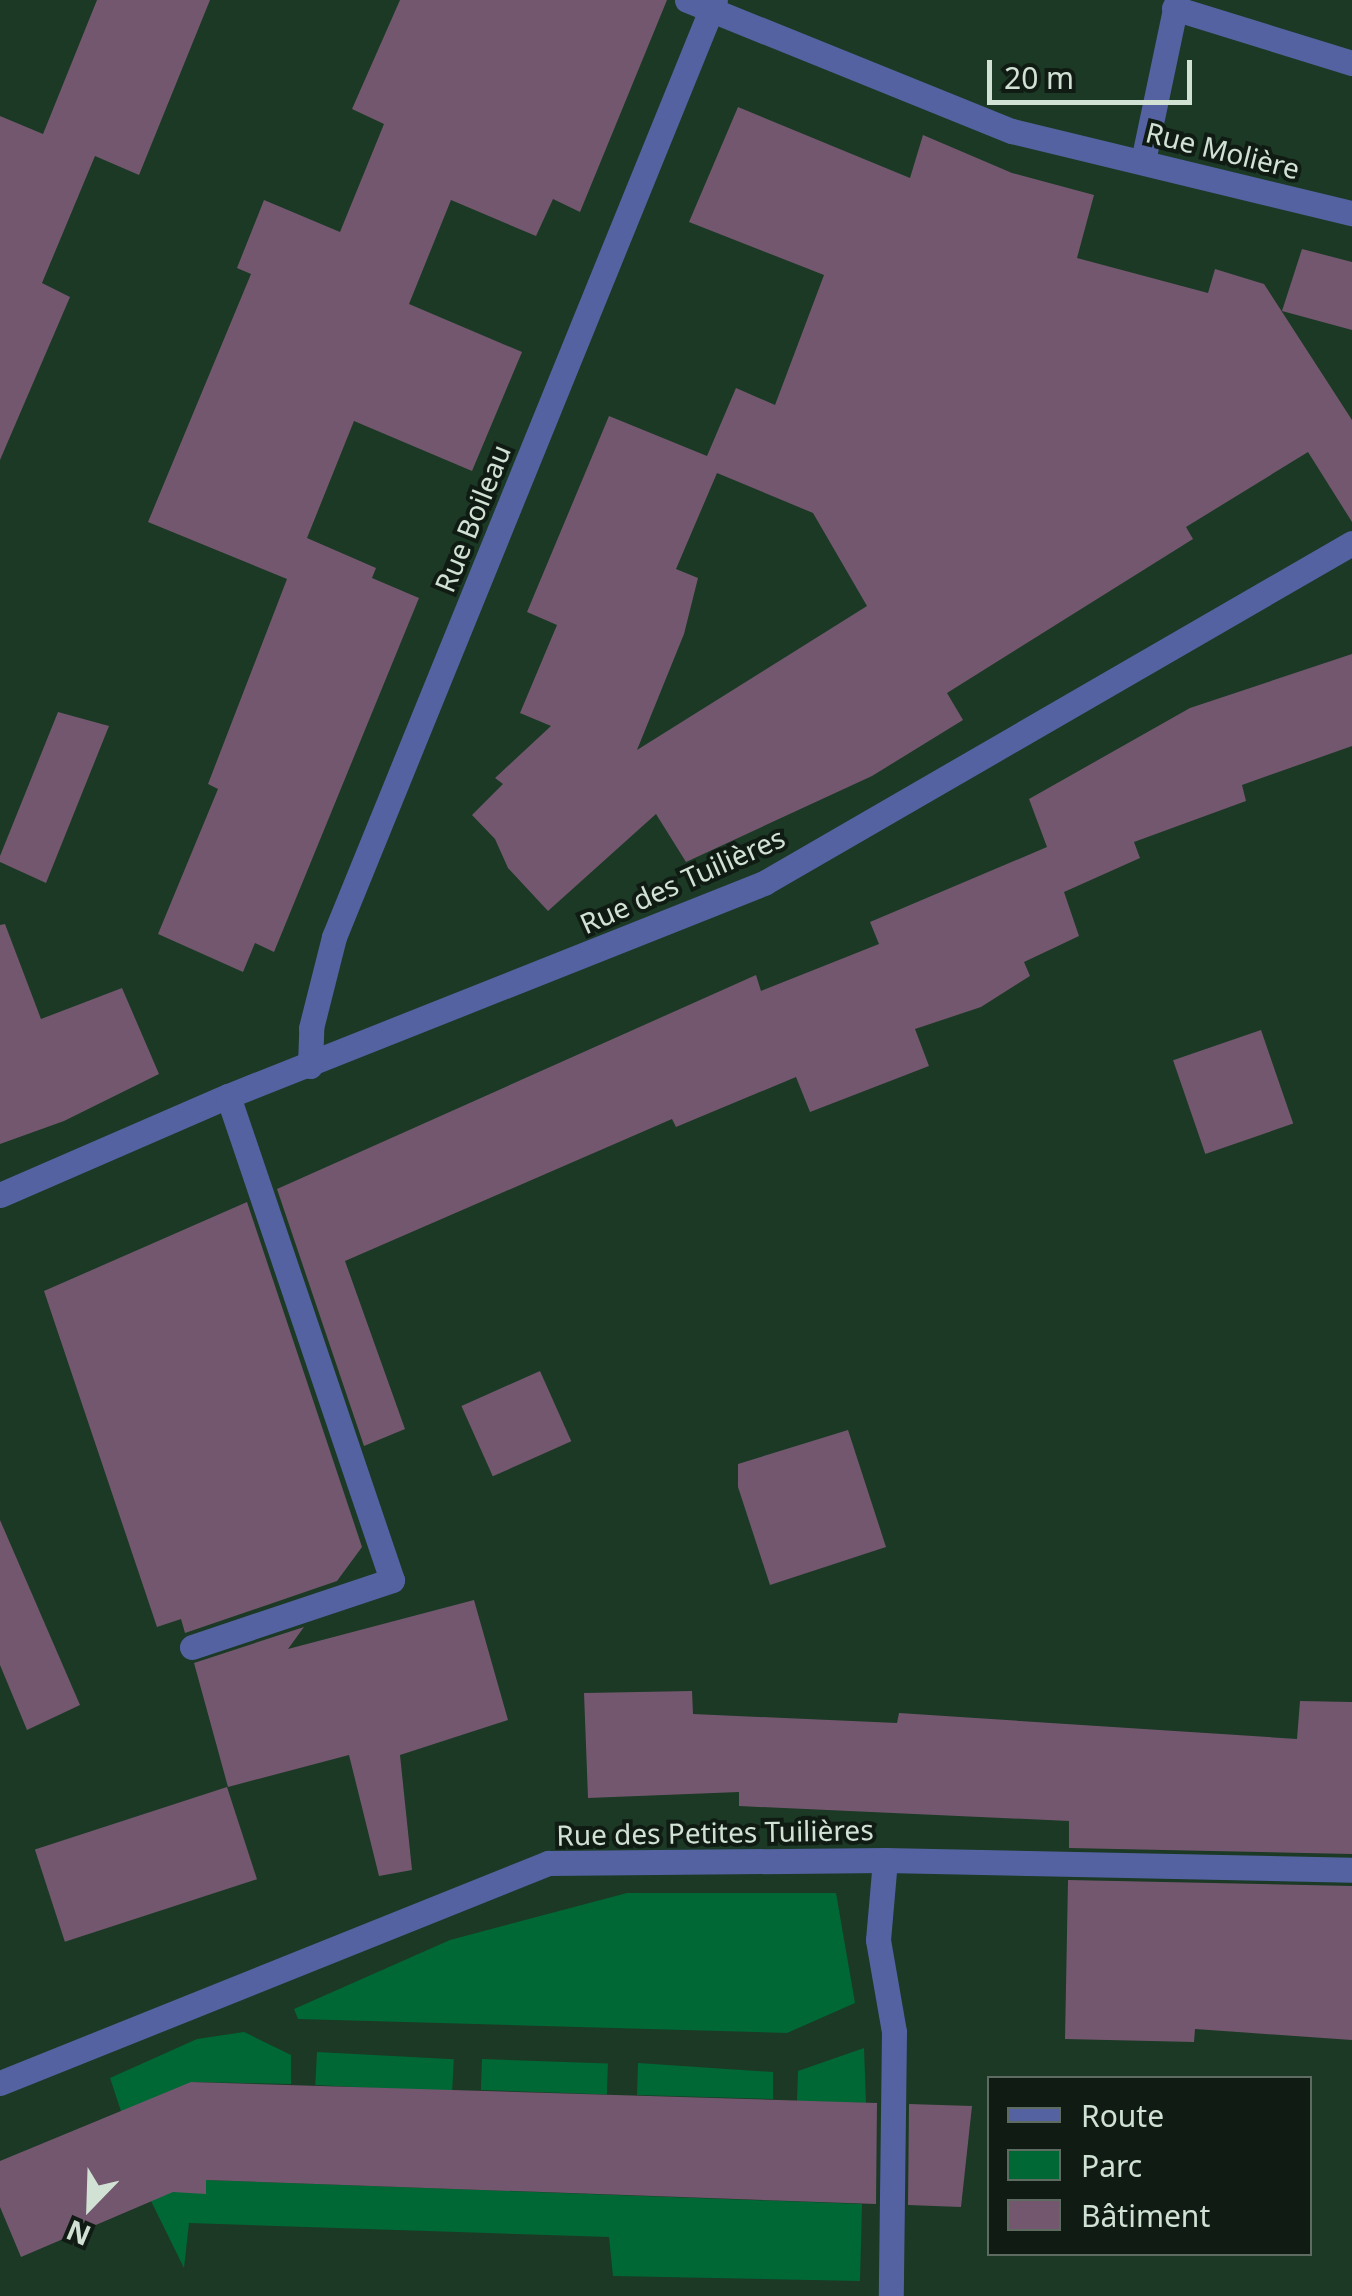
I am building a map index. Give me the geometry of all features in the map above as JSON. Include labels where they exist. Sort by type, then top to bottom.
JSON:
[{"type":"street","name":"Rue Molière","points":[[704,3],[1012,131],[1352,213]]},
{"type":"street","name":"Rue Boileau","points":[[310,1066],[311,1028],[334,937],[704,3]]},
{"type":"street","points":[[1143,161],[1175,4],[1352,63]]},
{"type":"street","name":"Rue des Tuilières","points":[[0,1196],[228,1096],[764,883],[1352,543]]},
{"type":"street","points":[[192,1648],[392,1580],[228,1096]]},
{"type":"street","points":[[885,1860],[878,1940],[894,2032],[891,2296]]},
{"type":"street","name":"Rue des Petites Tuilières","points":[[0,2082],[548,1863],[885,1860],[1352,1870]]},
{"type":"green space","points":[[627,1893],[836,1893],[855,2003],[787,2033],[298,2019],[294,2009],[450,1940]]},
{"type":"green space","points":[[244,2032],[291,2055],[291,2084],[193,2082],[206,2180],[862,2204],[860,2281],[613,2276],[609,2237],[189,2223],[184,2268],[151,2201],[110,2078],[197,2039]]},
{"type":"green space","points":[[864,2048],[866,2103],[797,2101],[798,2071]]},
{"type":"green space","points":[[317,2052],[454,2059],[452,2092],[315,2085]]},
{"type":"green space","points":[[482,2059],[608,2063],[607,2094],[481,2090]]},
{"type":"green space","points":[[638,2063],[773,2072],[773,2099],[637,2095]]},
{"type":"building","points":[[97,0],[210,0],[139,175],[95,156],[42,283],[70,297],[0,460],[0,116],[43,134]]},
{"type":"building","points":[[400,0],[667,0],[580,212],[553,199],[536,236],[451,200],[409,304],[522,352],[472,471],[354,421],[307,538],[376,568],[372,578],[419,598],[274,952],[255,943],[243,972],[158,934],[218,789],[208,784],[287,579],[148,522],[251,274],[237,268],[264,200],[340,232],[384,124],[352,109]]},
{"type":"building","points":[[738,107],[910,178],[923,135],[1012,173],[1094,195],[1077,258],[1208,293],[1215,269],[1264,284],[1352,420],[1352,522],[1308,452],[1186,527],[1193,539],[947,693],[963,720],[872,776],[686,862],[656,814],[548,911],[508,868],[495,839],[472,815],[503,784],[495,778],[551,726],[520,713],[557,625],[527,612],[609,416],[707,456],[736,388],[775,405],[824,275],[689,222]],"holes":[[[717,473],[813,513],[867,606],[637,750],[684,634],[698,578],[676,569]]]},
{"type":"building","points":[[1302,249],[1352,262],[1352,330],[1282,311]]},
{"type":"building","points":[[1352,654],[1352,746],[1242,785],[1246,801],[1134,842],[1140,858],[1064,892],[1079,936],[1024,962],[1030,976],[981,1007],[915,1029],[929,1066],[810,1112],[796,1077],[676,1127],[672,1119],[345,1261],[405,1429],[364,1446],[277,1189],[756,975],[761,991],[879,944],[870,922],[1047,847],[1029,799],[1190,708]]},
{"type":"building","points":[[58,712],[109,726],[46,883],[0,862],[0,856]]},
{"type":"building","points":[[5,924],[41,1019],[122,988],[159,1074],[64,1121],[0,1144],[0,925]]},
{"type":"building","points":[[1261,1030],[1293,1124],[1205,1154],[1173,1060]]},
{"type":"building","points":[[247,1202],[362,1547],[337,1581],[185,1633],[181,1619],[157,1627],[44,1291]]},
{"type":"building","points":[[540,1371],[571,1441],[493,1476],[461,1406]]},
{"type":"building","points":[[848,1430],[886,1547],[770,1585],[738,1487],[738,1464]]},
{"type":"building","points":[[0,1520],[80,1705],[27,1730],[0,1665]]},
{"type":"building","points":[[474,1600],[508,1720],[400,1755],[412,1870],[379,1876],[349,1755],[228,1787],[194,1663],[304,1627],[288,1649]]},
{"type":"building","points":[[692,1691],[693,1714],[897,1723],[899,1713],[1297,1739],[1300,1701],[1352,1702],[1352,1854],[1069,1848],[1069,1821],[739,1806],[739,1792],[588,1798],[584,1693]]},
{"type":"building","points":[[227,1787],[257,1879],[65,1942],[35,1849]]},
{"type":"building","points":[[1068,1880],[1352,1886],[1352,2040],[1195,2029],[1194,2042],[1065,2039]]},
{"type":"building","points":[[191,2082],[877,2103],[876,2204],[206,2180],[206,2194],[173,2192],[21,2257],[0,2207],[0,2161]]},
{"type":"building","points":[[909,2104],[972,2106],[961,2207],[908,2205]]}]
